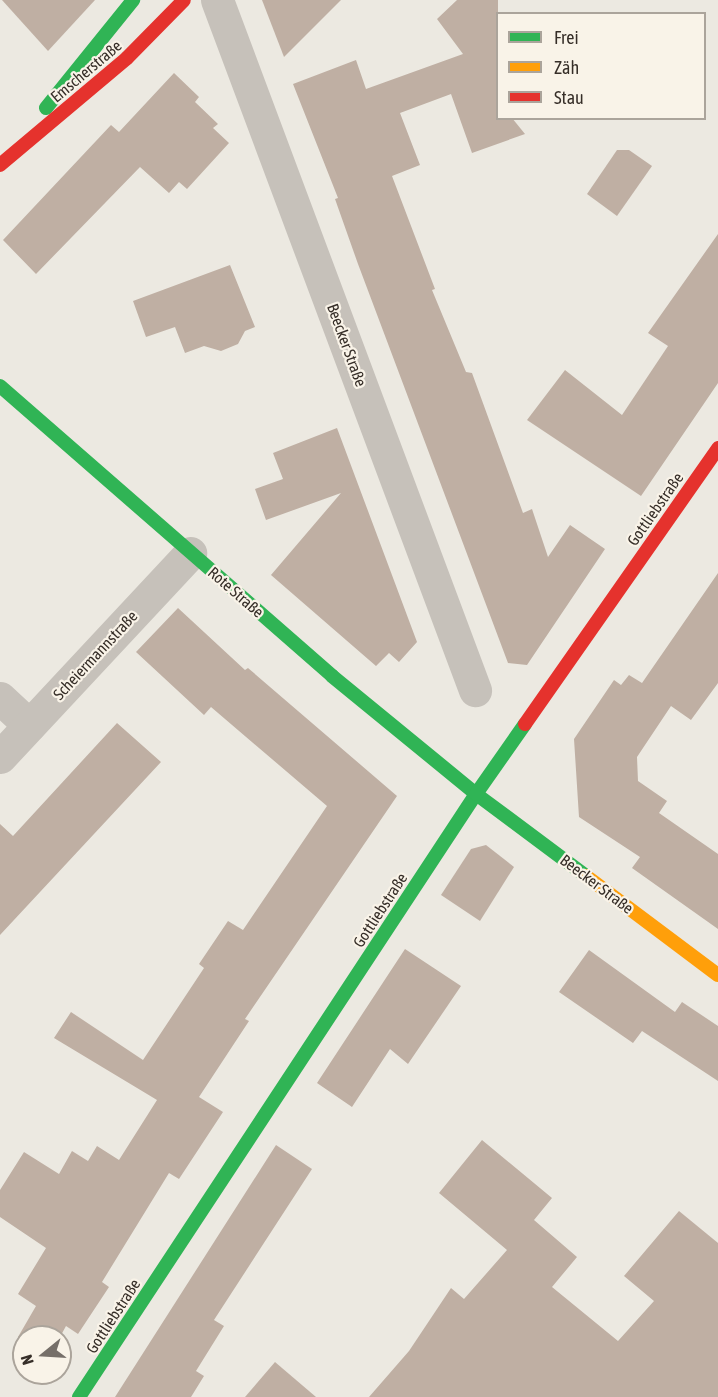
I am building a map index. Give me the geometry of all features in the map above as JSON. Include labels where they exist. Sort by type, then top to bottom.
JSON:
[{"type":"street","name":"Emscherstraße","points":[[2,163],[133,0]]},
{"type":"street","name":"Emscherstraße","points":[[2,163],[127,58],[184,0]]},
{"type":"street","name":"Beecker Straße","points":[[217,0],[475,690]]},
{"type":"street","name":"Rote Straße","points":[[0,386],[332,676],[476,794]]},
{"type":"street","name":"Gottliebstraße","points":[[80,1397],[476,794],[718,448]]},
{"type":"street","name":"Scheiermannstraße","points":[[0,757],[190,553]]},
{"type":"street","points":[[0,698],[29,725]]},
{"type":"street","name":"Beecker Straße","points":[[476,794],[718,975]]},
{"type":"building","points":[[2,0],[95,0],[48,51]]},
{"type":"building","points":[[262,0],[341,0],[284,57]]},
{"type":"building","points":[[457,0],[498,0],[496,120],[514,120],[525,134],[472,153],[451,94],[400,113],[420,165],[392,176],[435,289],[432,290],[466,372],[472,373],[523,513],[532,509],[548,557],[570,525],[605,549],[527,665],[508,663],[358,264],[335,199],[338,198],[293,84],[356,60],[366,89],[463,54],[437,19]]},
{"type":"building","points":[[174,73],[199,97],[195,102],[218,124],[213,128],[229,143],[187,189],[179,182],[169,193],[140,167],[36,274],[3,240],[111,125],[119,132]]},
{"type":"building","points":[[617,150],[629,150],[652,166],[617,216],[587,194]]},
{"type":"building","points":[[718,234],[718,383],[641,496],[527,420],[565,370],[622,415],[668,346],[648,333]]},
{"type":"building","points":[[230,265],[255,327],[245,331],[238,344],[221,351],[204,346],[185,353],[175,327],[146,337],[133,301]]},
{"type":"building","points":[[337,428],[417,642],[399,662],[389,653],[376,666],[271,575],[341,493],[266,520],[255,489],[283,479],[273,453]]},
{"type":"building","points":[[718,573],[718,683],[691,720],[671,706],[637,757],[638,781],[667,801],[659,813],[718,854],[718,929],[632,868],[640,857],[579,817],[574,739],[614,680],[621,685],[629,675],[642,683]]},
{"type":"building","points":[[178,608],[245,670],[248,668],[397,796],[245,1019],[249,1021],[199,1097],[223,1112],[179,1179],[169,1173],[102,1282],[109,1287],[78,1334],[72,1330],[72,1325],[25,1325],[36,1306],[18,1294],[46,1248],[0,1217],[0,1190],[24,1152],[59,1174],[72,1151],[88,1161],[97,1146],[119,1160],[157,1100],[54,1038],[71,1012],[143,1060],[204,968],[199,964],[228,921],[243,930],[327,806],[211,707],[204,715],[136,652]]},
{"type":"building","points":[[117,723],[161,762],[0,935],[0,824],[13,836]]},
{"type":"building","points":[[486,845],[514,867],[480,921],[441,895],[471,849]]},
{"type":"building","points":[[405,949],[461,986],[408,1064],[390,1049],[352,1107],[317,1083]]},
{"type":"building","points":[[589,950],[675,1012],[682,1002],[718,1026],[718,1081],[642,1031],[633,1043],[559,992]]},
{"type":"building","points":[[482,1140],[552,1198],[534,1220],[577,1257],[552,1287],[618,1341],[654,1301],[624,1276],[679,1211],[718,1243],[718,1397],[369,1397],[409,1351],[451,1288],[464,1299],[507,1250],[439,1193]]},
{"type":"building","points":[[276,1145],[312,1169],[214,1320],[224,1326],[196,1371],[204,1376],[191,1397],[115,1397]]},
{"type":"building","points":[[275,1362],[316,1397],[245,1397]]},
{"type":"traffic: fast","points":[[46,108],[133,0]]},
{"type":"traffic: fast","points":[[0,386],[332,676],[476,794],[586,876]]},
{"type":"traffic: fast","points":[[79,1397],[476,794],[525,724]]},
{"type":"traffic: slow","points":[[586,876],[718,975]]},
{"type":"traffic: jam","points":[[0,165],[127,58],[184,0]]},
{"type":"traffic: jam","points":[[525,724],[718,448]]}]
